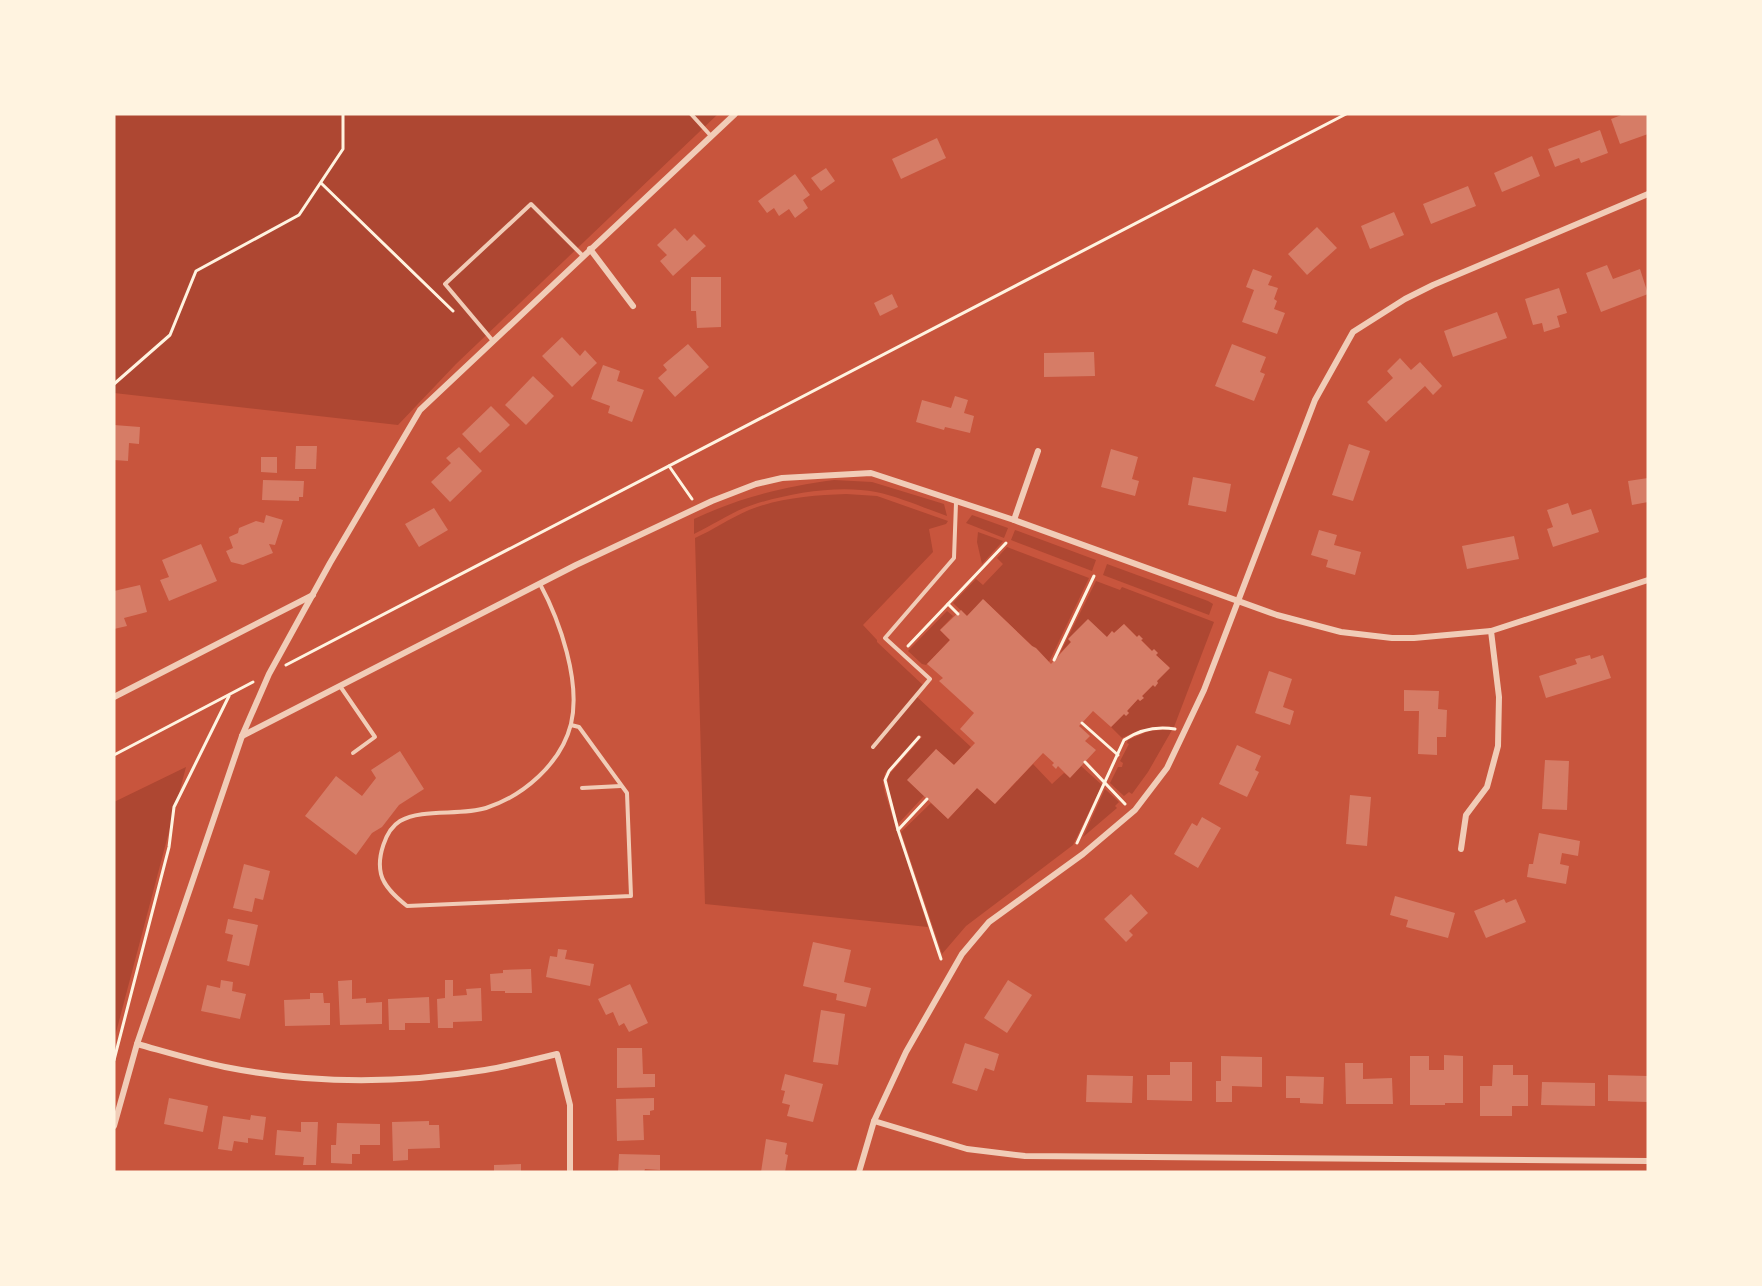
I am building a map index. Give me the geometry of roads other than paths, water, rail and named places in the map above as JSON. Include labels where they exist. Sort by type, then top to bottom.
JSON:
[{"type":"street","points":[[114,1126],[136,1044],[242,736],[269,674],[330,563],[420,410],[735,114]]},
{"type":"street","points":[[859,1172],[874,1121],[906,1052],[962,954],[989,922],[1083,854],[1135,810],[1167,768],[1204,690],[1315,400],[1353,332],[1405,299],[1433,285],[1648,195]]},
{"type":"street","points":[[590,249],[633,306]]},
{"type":"street","points":[[1014,520],[1038,450]]},
{"type":"street","points":[[242,736],[540,584],[698,508],[738,490],[782,478],[871,473],[1014,520],[1313,626],[1341,632],[1414,638],[1491,631],[1648,580]]},
{"type":"street","points":[[114,697],[314,595]]},
{"type":"street","points":[[1461,849],[1466,815],[1487,787],[1498,746],[1499,696],[1491,631]]},
{"type":"street","points":[[136,1044],[233,1068],[291,1077],[354,1080],[449,1075],[488,1070],[557,1054],[570,1105],[570,1172]]},
{"type":"street","points":[[874,1121],[940,1143],[967,1149],[1025,1156],[1648,1161]]},
{"type":"lane","points":[[691,114],[711,136]]},
{"type":"lane","points":[[494,341],[445,284],[531,204],[584,256]]},
{"type":"lane","points":[[873,747],[930,679],[885,638],[954,558],[956,502]]},
{"type":"lane","points":[[540,584],[554,609],[573,689],[570,724],[555,757],[518,793],[486,808],[469,812],[416,816],[401,820],[392,828],[382,849],[381,874],[397,898],[407,906],[631,896],[627,793],[579,727],[570,724]]},
{"type":"lane","points":[[340,686],[375,737],[353,753]]},
{"type":"lane","points":[[582,788],[621,786]]}]
